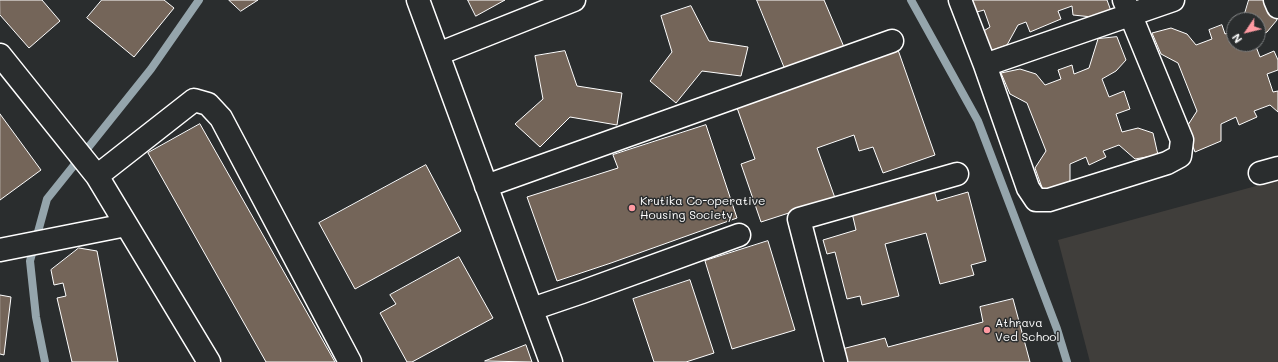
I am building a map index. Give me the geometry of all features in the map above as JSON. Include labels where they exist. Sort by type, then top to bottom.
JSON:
[{"type":"street","points":[[418,0],[551,362]]},
{"type":"street","points":[[438,54],[574,0]]},
{"type":"street","points":[[960,0],[1028,188],[1036,200],[1048,200],[1167,163],[1180,156],[1182,140],[1128,8]]},
{"type":"street","points":[[985,66],[1128,8],[1173,0]]},
{"type":"street","points":[[1275,0],[1278,7]]},
{"type":"street","points":[[486,186],[892,41]]},
{"type":"street","points":[[0,55],[96,176],[208,362]]},
{"type":"street","points":[[96,176],[194,100],[208,104],[221,118],[350,362]]},
{"type":"street","points":[[836,362],[799,219],[957,174]]},
{"type":"street","points":[[8,248],[126,225]]},
{"type":"street","points":[[532,309],[739,235]]},
{"type":"shaded area","points":[[1278,180],[1278,362],[1090,362],[1058,240]]},
{"type":"building","points":[[0,0],[42,0],[60,21],[29,48],[0,15]]},
{"type":"building","points":[[102,0],[164,0],[174,8],[134,57],[87,18]]},
{"type":"building","points":[[229,0],[258,0],[241,11]]},
{"type":"building","points":[[468,0],[505,0],[476,16]]},
{"type":"building","points":[[757,0],[824,0],[844,47],[786,71]]},
{"type":"building","points":[[972,0],[1107,0],[1111,11],[1092,17],[1073,15],[1072,6],[1058,11],[1061,19],[1030,32],[1026,22],[1018,25],[1007,45],[990,51],[982,32],[990,27],[984,10],[977,12]]},
{"type":"building","points":[[1249,0],[1269,0],[1277,20],[1266,32],[1266,12],[1245,12]]},
{"type":"building","points":[[691,6],[709,41],[748,47],[741,76],[702,71],[676,103],[650,81],[672,52],[661,16]]},
{"type":"building","points":[[1222,25],[1226,34],[1226,52],[1258,52],[1260,57],[1274,51],[1278,60],[1278,70],[1267,74],[1273,92],[1278,91],[1278,112],[1270,105],[1254,111],[1257,117],[1239,125],[1236,117],[1221,124],[1221,141],[1195,152],[1186,128],[1197,111],[1178,63],[1161,54],[1152,33],[1171,28],[1187,34],[1196,45],[1212,39],[1209,30]]},
{"type":"building","points":[[1117,37],[1126,60],[1116,71],[1102,79],[1109,97],[1124,91],[1130,109],[1116,114],[1122,132],[1138,128],[1153,133],[1158,155],[1135,159],[1119,145],[1103,151],[1106,157],[1089,165],[1086,157],[1070,164],[1070,181],[1044,193],[1035,168],[1046,151],[1027,103],[1010,94],[1001,73],[1020,69],[1036,74],[1045,85],[1061,79],[1058,70],[1072,65],[1074,74],[1089,68],[1098,39]]},
{"type":"building","points":[[897,47],[935,155],[883,173],[873,147],[859,151],[854,135],[817,148],[835,198],[761,222],[741,164],[755,159],[735,102]]},
{"type":"building","points":[[565,51],[577,86],[622,93],[617,125],[570,117],[540,147],[515,124],[543,99],[535,56]]},
{"type":"building","points":[[0,114],[41,170],[0,200]]},
{"type":"building","points":[[200,124],[335,362],[266,362],[148,153]]},
{"type":"building","name":"Krutika Co-operative Housing Society","points":[[706,125],[737,218],[557,281],[527,197],[618,168],[613,155]]},
{"type":"building","points":[[426,165],[461,231],[355,289],[319,223]]},
{"type":"building","points":[[934,190],[937,201],[968,192],[986,261],[971,265],[974,275],[940,284],[926,233],[885,244],[899,296],[862,305],[860,296],[847,299],[835,252],[827,254],[823,240],[856,230],[852,213]]},
{"type":"building","points":[[768,241],[795,330],[732,349],[705,261]]},
{"type":"building","points":[[79,248],[97,251],[118,362],[72,362],[57,298],[66,296],[63,283],[54,285],[51,270]]},
{"type":"building","points":[[459,257],[493,318],[412,362],[407,362],[380,313],[396,304],[390,295]]},
{"type":"building","points":[[690,280],[714,353],[686,362],[654,362],[633,299]]},
{"type":"building","points":[[0,295],[11,297],[4,355],[0,354]]},
{"type":"building","name":"Athrava Ved School","points":[[1013,299],[1030,362],[845,362],[842,349],[885,338],[888,347],[983,322],[980,307]]},
{"type":"building","points":[[526,345],[532,362],[485,361]]},
{"type":"waterway","points":[[45,362],[36,317],[30,261],[47,199],[151,69],[199,0]]},
{"type":"waterway","points":[[911,0],[978,121],[1057,329],[1067,362]]},
{"type":"place","name":"Krutika Co-operative Housing Society","points":[[632,208]]},
{"type":"place","name":"Athrava Ved School","points":[[987,330]]}]
